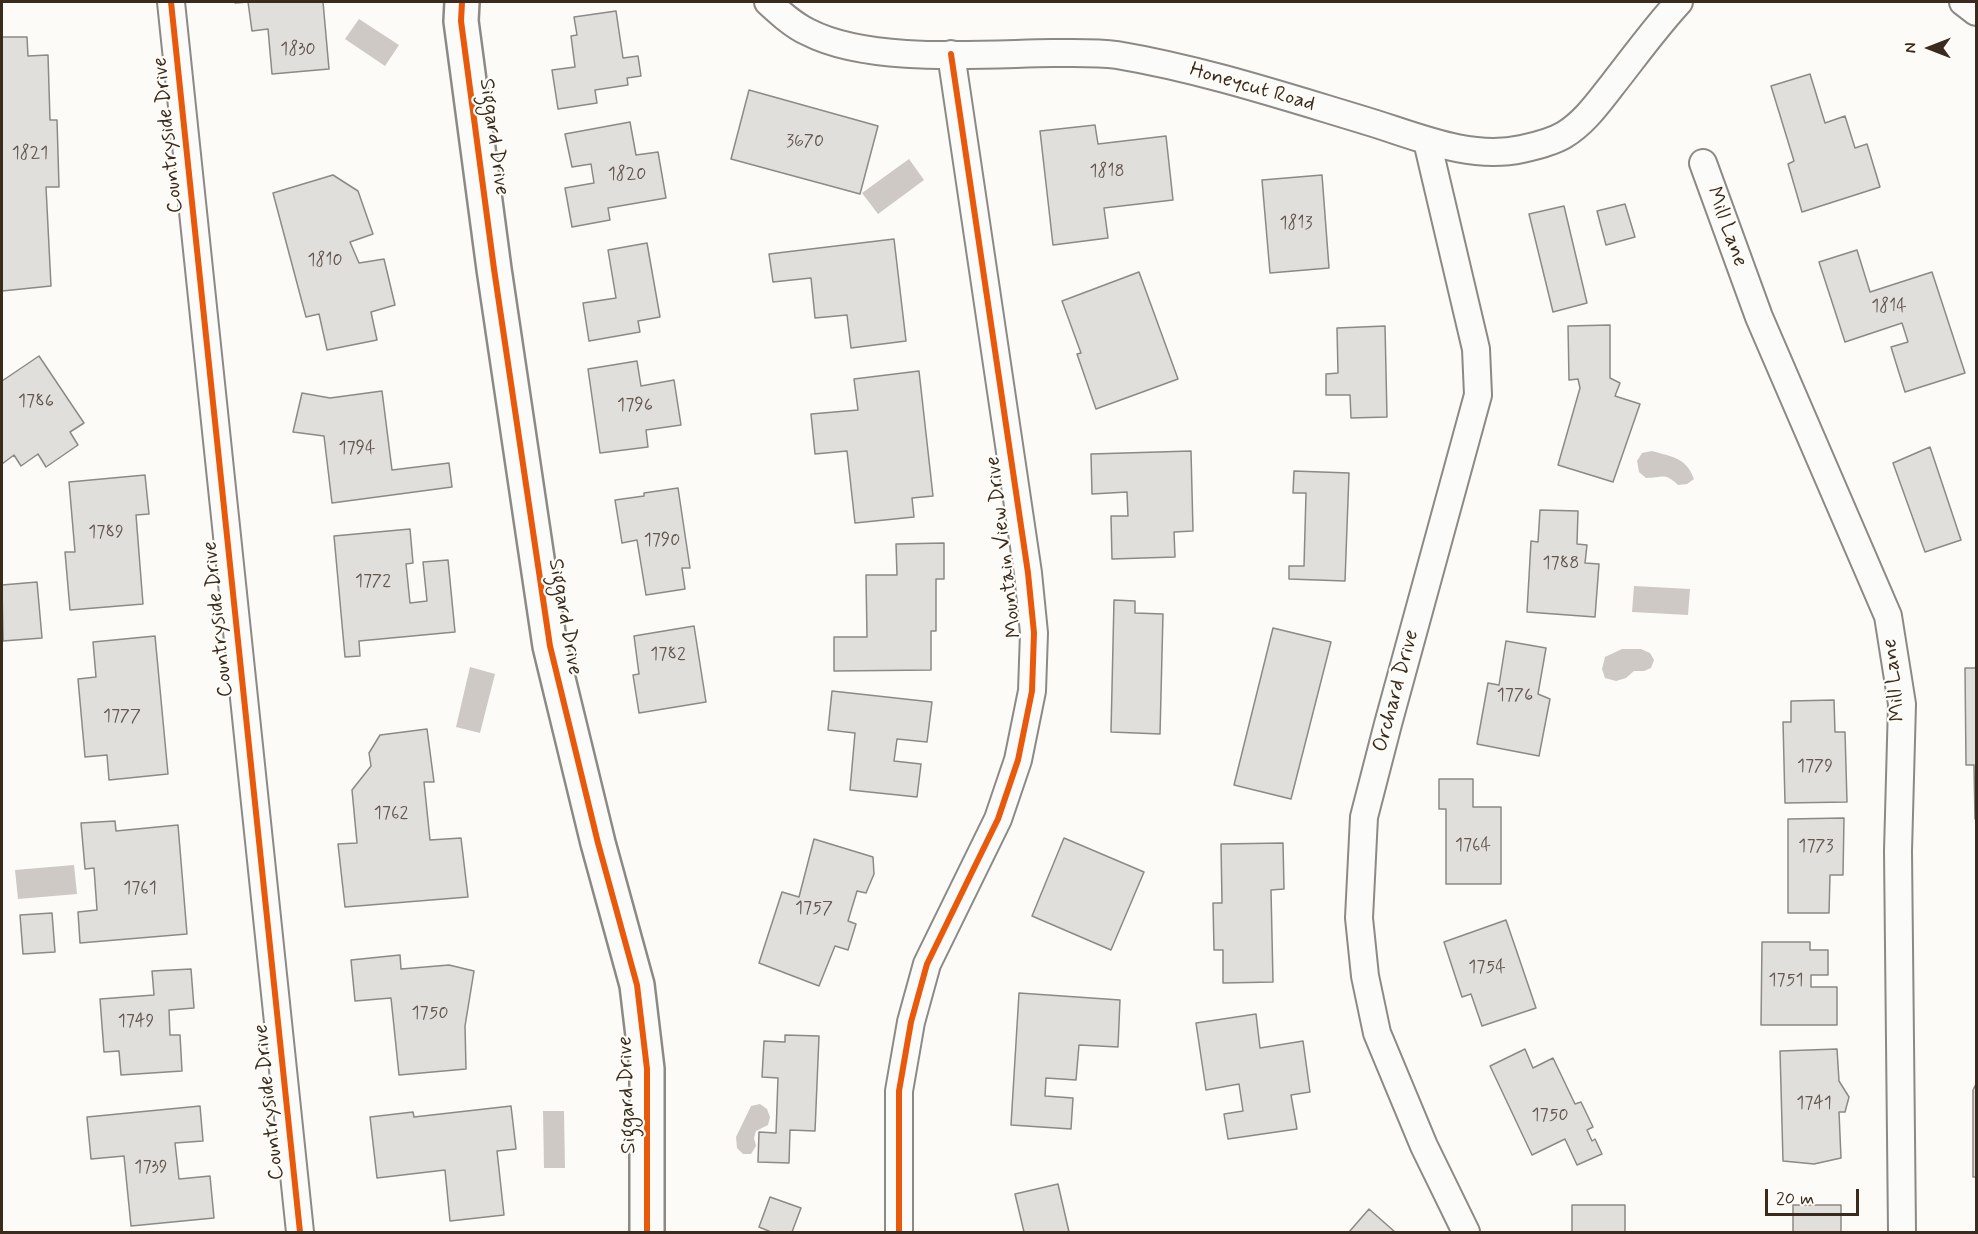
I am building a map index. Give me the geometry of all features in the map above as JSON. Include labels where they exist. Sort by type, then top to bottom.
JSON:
[{"type":"street","name":"Countryside Drive","points":[[171,2],[300,1233]]},
{"type":"street","name":"Siggard Drive","points":[[462,2],[462,32],[492,257],[550,646],[598,843],[637,985],[647,1070],[647,1233]]},
{"type":"street","name":"Honeycut Road","points":[[768,2],[808,32],[835,42],[868,50],[951,54],[1112,54],[1200,72],[1392,128],[1427,141],[1492,152],[1519,150],[1543,144],[1564,135],[1587,117],[1679,2]]},
{"type":"street","points":[[1963,2],[1977,12]]},
{"type":"street","name":"Mountain View Drive","points":[[899,1233],[899,1091],[910,1022],[927,964],[998,819],[1018,760],[1032,691],[1034,633],[1028,573],[951,54]]},
{"type":"street","name":"Orchard Drive","points":[[1427,141],[1476,349],[1478,395],[1364,817],[1359,918],[1365,976],[1377,1033],[1424,1146],[1466,1233]]},
{"type":"street","name":"Mill Lane","points":[[1702,163],[1759,317],[1888,616],[1902,704],[1898,851],[1902,1233]]},
{"type":"shaded area","points":[[359,19],[399,45],[385,66],[345,39]]},
{"type":"shaded area","points":[[909,159],[924,180],[878,214],[862,193]]},
{"type":"shaded area","points":[[1652,451],[1678,459],[1687,466],[1694,479],[1687,484],[1678,485],[1666,477],[1646,478],[1639,472],[1637,461],[1642,453]]},
{"type":"shaded area","points":[[1634,586],[1690,589],[1688,615],[1632,612]]},
{"type":"shaded area","points":[[1622,649],[1641,649],[1650,653],[1654,660],[1651,668],[1634,671],[1626,678],[1616,681],[1605,678],[1602,669],[1605,657]]},
{"type":"shaded area","points":[[470,667],[495,674],[480,733],[456,727]]},
{"type":"shaded area","points":[[74,865],[77,894],[18,899],[15,870]]},
{"type":"shaded area","points":[[760,1104],[767,1109],[770,1117],[768,1125],[756,1131],[754,1138],[756,1146],[751,1154],[743,1154],[737,1148],[736,1137],[751,1106]]},
{"type":"shaded area","points":[[543,1111],[564,1111],[565,1168],[544,1168]]},
{"type":"building","points":[[248,2],[323,2],[329,69],[272,74],[268,29],[252,31]]},
{"type":"building","points":[[616,11],[623,58],[638,56],[641,76],[627,78],[628,85],[595,90],[597,103],[558,109],[552,70],[575,67],[571,36],[577,35],[574,17]]},
{"type":"building","points":[[2,37],[27,37],[28,56],[48,55],[50,120],[57,120],[59,187],[46,187],[51,286],[2,291]]},
{"type":"building","points":[[1810,74],[1825,123],[1845,116],[1855,148],[1867,144],[1880,187],[1802,212],[1788,164],[1794,161],[1771,86]]},
{"type":"building","points":[[749,90],[878,126],[860,194],[731,159]]},
{"type":"building","points":[[630,122],[636,155],[658,152],[666,198],[608,208],[610,220],[572,227],[565,188],[594,183],[591,164],[572,167],[565,134]]},
{"type":"building","points":[[1095,125],[1098,144],[1166,136],[1173,200],[1104,208],[1108,238],[1053,245],[1040,131]]},
{"type":"building","points":[[333,175],[358,191],[373,234],[350,242],[359,263],[384,259],[395,305],[371,312],[377,340],[327,350],[319,314],[306,317],[273,193]]},
{"type":"building","points":[[1322,175],[1329,268],[1270,273],[1262,180]]},
{"type":"building","points":[[1625,204],[1635,237],[1606,245],[1597,211]]},
{"type":"building","points":[[1564,206],[1587,303],[1553,312],[1529,214]]},
{"type":"building","points":[[894,239],[906,341],[851,348],[847,315],[815,318],[811,278],[773,282],[769,254]]},
{"type":"building","points":[[647,243],[660,317],[638,321],[640,332],[589,341],[583,303],[616,298],[608,250]]},
{"type":"building","points":[[1857,250],[1870,292],[1932,272],[1965,373],[1905,392],[1891,347],[1908,342],[1902,323],[1845,342],[1819,262]]},
{"type":"building","points":[[1139,272],[1178,379],[1096,409],[1077,354],[1081,353],[1062,301]]},
{"type":"building","points":[[1610,325],[1610,378],[1620,383],[1615,396],[1640,404],[1613,482],[1558,465],[1580,388],[1578,379],[1569,380],[1568,326]]},
{"type":"building","points":[[1385,326],[1387,417],[1351,418],[1350,395],[1326,395],[1326,374],[1338,373],[1337,328]]},
{"type":"building","points":[[39,356],[84,423],[70,432],[78,445],[46,467],[38,454],[21,466],[14,455],[2,464],[2,381]]},
{"type":"building","points":[[637,361],[641,386],[674,380],[681,425],[646,430],[648,447],[600,453],[588,369]]},
{"type":"building","points":[[919,371],[933,496],[912,498],[914,517],[855,523],[847,451],[815,454],[811,414],[858,410],[854,379]]},
{"type":"building","points":[[382,391],[392,470],[449,463],[452,487],[332,503],[324,436],[293,432],[302,393],[330,398]]},
{"type":"building","points":[[1930,447],[1961,540],[1925,552],[1893,463]]},
{"type":"building","points":[[1191,451],[1193,531],[1174,532],[1175,557],[1112,559],[1111,516],[1128,516],[1127,492],[1092,494],[1091,454]]},
{"type":"building","points":[[1294,471],[1349,473],[1345,581],[1289,579],[1289,566],[1304,566],[1306,493],[1293,493]]},
{"type":"building","points":[[145,475],[149,514],[136,515],[143,604],[70,610],[65,552],[75,552],[69,482]]},
{"type":"building","points":[[678,488],[690,568],[682,568],[685,589],[646,595],[637,540],[622,543],[615,500]]},
{"type":"building","points":[[1540,510],[1578,511],[1577,544],[1587,545],[1585,563],[1599,564],[1595,617],[1527,612],[1531,541],[1538,542]]},
{"type":"building","points":[[410,529],[413,563],[406,564],[410,603],[427,601],[423,562],[448,560],[455,632],[359,641],[360,656],[345,657],[334,536]]},
{"type":"building","points":[[944,543],[944,579],[936,579],[936,631],[931,631],[931,670],[834,671],[834,637],[867,637],[866,575],[897,575],[896,544]]},
{"type":"building","points":[[37,582],[42,638],[3,641],[2,585]]},
{"type":"building","points":[[1114,600],[1135,601],[1135,613],[1163,614],[1160,734],[1111,732]]},
{"type":"building","points":[[694,626],[706,702],[639,713],[633,675],[639,674],[634,636]]},
{"type":"building","points":[[1273,628],[1331,642],[1291,799],[1234,785]]},
{"type":"building","points":[[155,636],[168,774],[109,780],[107,755],[85,757],[78,679],[96,677],[93,642]]},
{"type":"building","points":[[1506,641],[1546,648],[1538,694],[1550,699],[1539,756],[1477,744],[1488,683],[1499,685]]},
{"type":"building","points":[[1965,668],[1976,668],[1976,819],[1974,765],[1966,765]]},
{"type":"building","points":[[832,691],[932,702],[927,742],[897,739],[894,761],[921,764],[917,797],[850,790],[855,733],[828,730]]},
{"type":"building","points":[[1834,700],[1835,732],[1845,732],[1847,802],[1785,803],[1783,722],[1791,722],[1791,701]]},
{"type":"building","points":[[427,729],[434,782],[424,782],[430,840],[461,838],[468,897],[345,907],[338,844],[357,843],[352,790],[371,766],[369,753],[380,735]]},
{"type":"building","points":[[1439,779],[1473,779],[1473,807],[1501,807],[1501,884],[1446,884],[1446,809],[1439,809]]},
{"type":"building","points":[[1844,818],[1843,875],[1830,875],[1829,913],[1788,913],[1788,819]]},
{"type":"building","points":[[115,821],[116,831],[178,825],[187,934],[80,943],[78,912],[97,910],[94,868],[85,869],[81,823]]},
{"type":"building","points":[[1064,838],[1144,872],[1111,950],[1032,916]]},
{"type":"building","points":[[814,839],[873,857],[874,874],[866,893],[857,891],[848,921],[856,924],[848,950],[835,946],[819,986],[759,963],[782,892],[799,897]]},
{"type":"building","points":[[1283,843],[1284,889],[1271,890],[1273,982],[1223,983],[1223,950],[1214,950],[1213,903],[1222,903],[1221,844]]},
{"type":"building","points":[[52,913],[55,952],[23,954],[20,915]]},
{"type":"building","points":[[1506,920],[1536,1008],[1482,1026],[1471,994],[1462,997],[1444,942]]},
{"type":"building","points":[[1762,942],[1810,942],[1810,950],[1828,950],[1828,975],[1811,975],[1811,987],[1837,987],[1837,1025],[1761,1025]]},
{"type":"building","points":[[400,955],[401,969],[449,965],[474,971],[465,1026],[466,1069],[399,1075],[391,998],[355,1001],[351,960]]},
{"type":"building","points":[[191,969],[194,1008],[169,1010],[170,1035],[180,1035],[182,1071],[121,1075],[119,1051],[104,1052],[100,999],[154,995],[152,971]]},
{"type":"building","points":[[1019,993],[1120,1000],[1118,1047],[1079,1045],[1076,1080],[1046,1078],[1045,1096],[1073,1098],[1071,1129],[1011,1125]]},
{"type":"building","points":[[1256,1014],[1260,1048],[1303,1041],[1310,1092],[1291,1095],[1297,1129],[1228,1139],[1224,1114],[1243,1111],[1239,1084],[1206,1090],[1196,1023]]},
{"type":"building","points":[[785,1035],[819,1036],[815,1131],[790,1130],[789,1163],[758,1162],[759,1132],[776,1133],[778,1078],[762,1077],[764,1041],[785,1042]]},
{"type":"building","points":[[1525,1049],[1533,1068],[1553,1058],[1575,1104],[1581,1102],[1593,1127],[1587,1130],[1592,1141],[1595,1139],[1602,1154],[1577,1165],[1565,1139],[1532,1155],[1490,1066]]},
{"type":"building","points":[[1837,1049],[1839,1081],[1849,1097],[1845,1112],[1839,1112],[1841,1158],[1814,1164],[1783,1161],[1780,1051]]},
{"type":"building","points":[[1976,1084],[1976,1177],[1973,1177],[1973,1090]]},
{"type":"building","points":[[200,1106],[203,1141],[175,1143],[179,1179],[210,1176],[214,1218],[131,1226],[124,1156],[91,1159],[87,1117]]},
{"type":"building","points":[[511,1106],[516,1149],[497,1151],[504,1215],[450,1221],[445,1170],[377,1178],[370,1117],[413,1112],[414,1117]]},
{"type":"building","points":[[1058,1184],[1069,1232],[1024,1232],[1015,1194]]},
{"type":"building","points":[[770,1197],[801,1208],[792,1232],[771,1232],[759,1227]]},
{"type":"building","points":[[1572,1205],[1625,1205],[1625,1232],[1572,1232]]},
{"type":"building","points":[[1793,1205],[1841,1205],[1841,1232],[1793,1232]]},
{"type":"building","points":[[1369,1209],[1395,1232],[1349,1232]]},
{"type":"cycle path","points":[[171,2],[300,1232]]},
{"type":"cycle path","points":[[462,2],[461,21],[494,269],[550,646],[598,843],[637,985],[647,1069],[647,1232]]},
{"type":"cycle path","points":[[899,1232],[899,1091],[911,1022],[927,964],[998,819],[1018,760],[1032,691],[1034,633],[1028,573],[951,54]]}]
